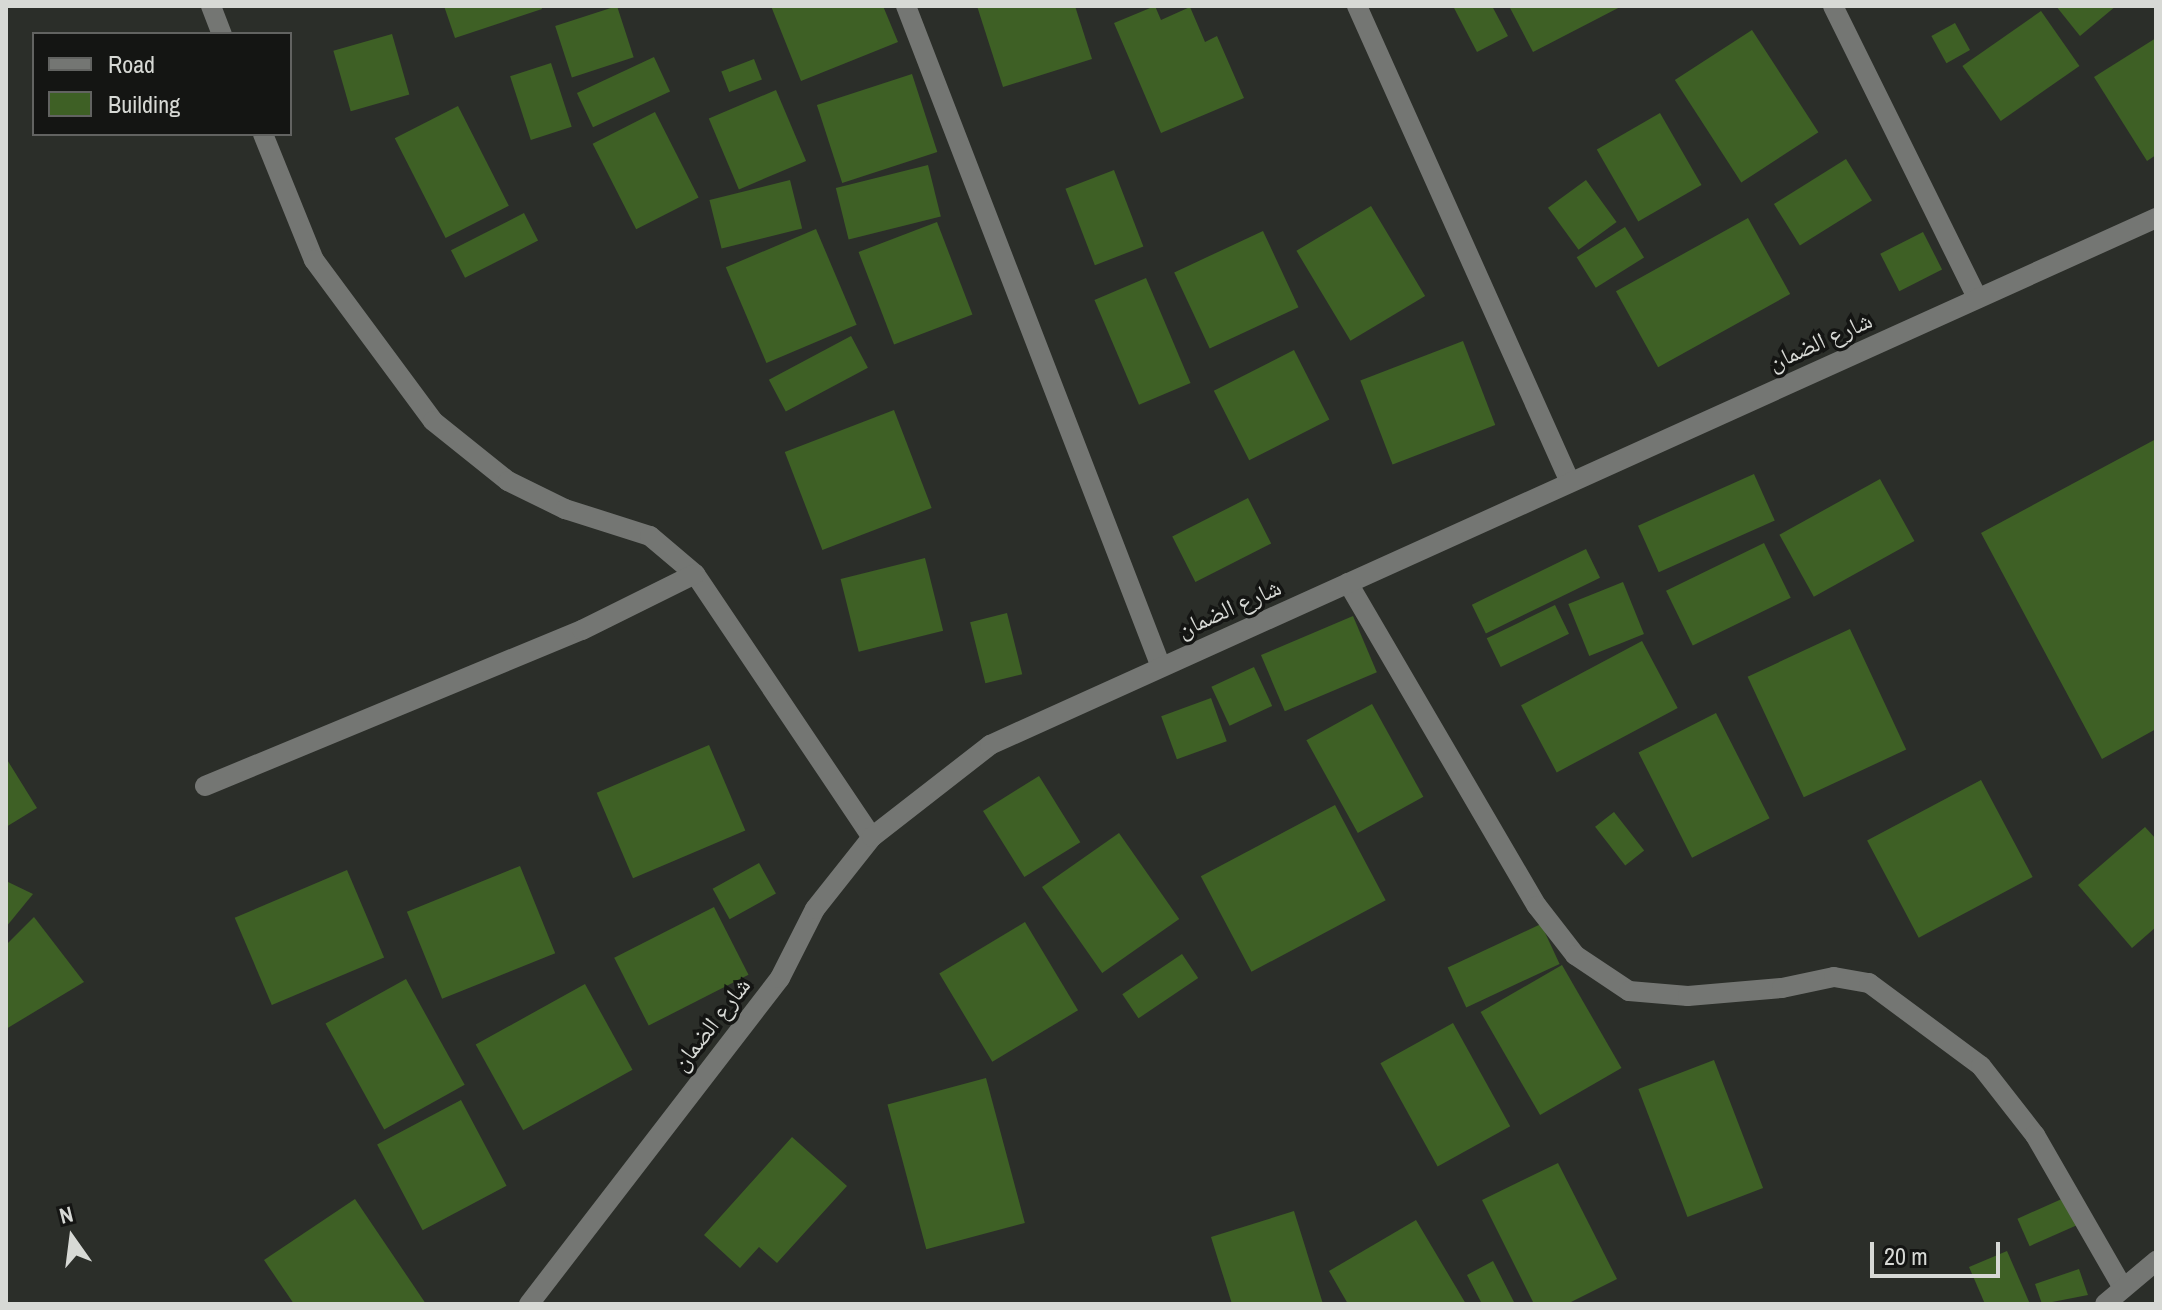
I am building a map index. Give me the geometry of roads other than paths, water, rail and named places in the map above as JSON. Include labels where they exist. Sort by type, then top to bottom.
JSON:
[{"type":"street","points":[[211,6],[221,32]]},
{"type":"street","points":[[906,6],[1161,667]]},
{"type":"street","points":[[1357,6],[1570,482]]},
{"type":"street","points":[[1833,6],[1977,298]]},
{"type":"street","points":[[264,136],[314,260],[433,421],[508,481],[565,509],[650,536],[695,574],[872,837]]},
{"type":"street","name":"شارع الضمان","points":[[529,1304],[780,978],[815,909],[872,837],[990,745],[2156,218]]},
{"type":"street","points":[[205,786],[582,630],[695,574]]},
{"type":"street","points":[[1348,583],[1537,906],[1575,955],[1629,991],[1688,996],[1782,988],[1834,977],[1869,983],[1981,1066],[2035,1135],[2122,1286]]},
{"type":"street","points":[[2105,1304],[2122,1286],[2156,1261]]}]
